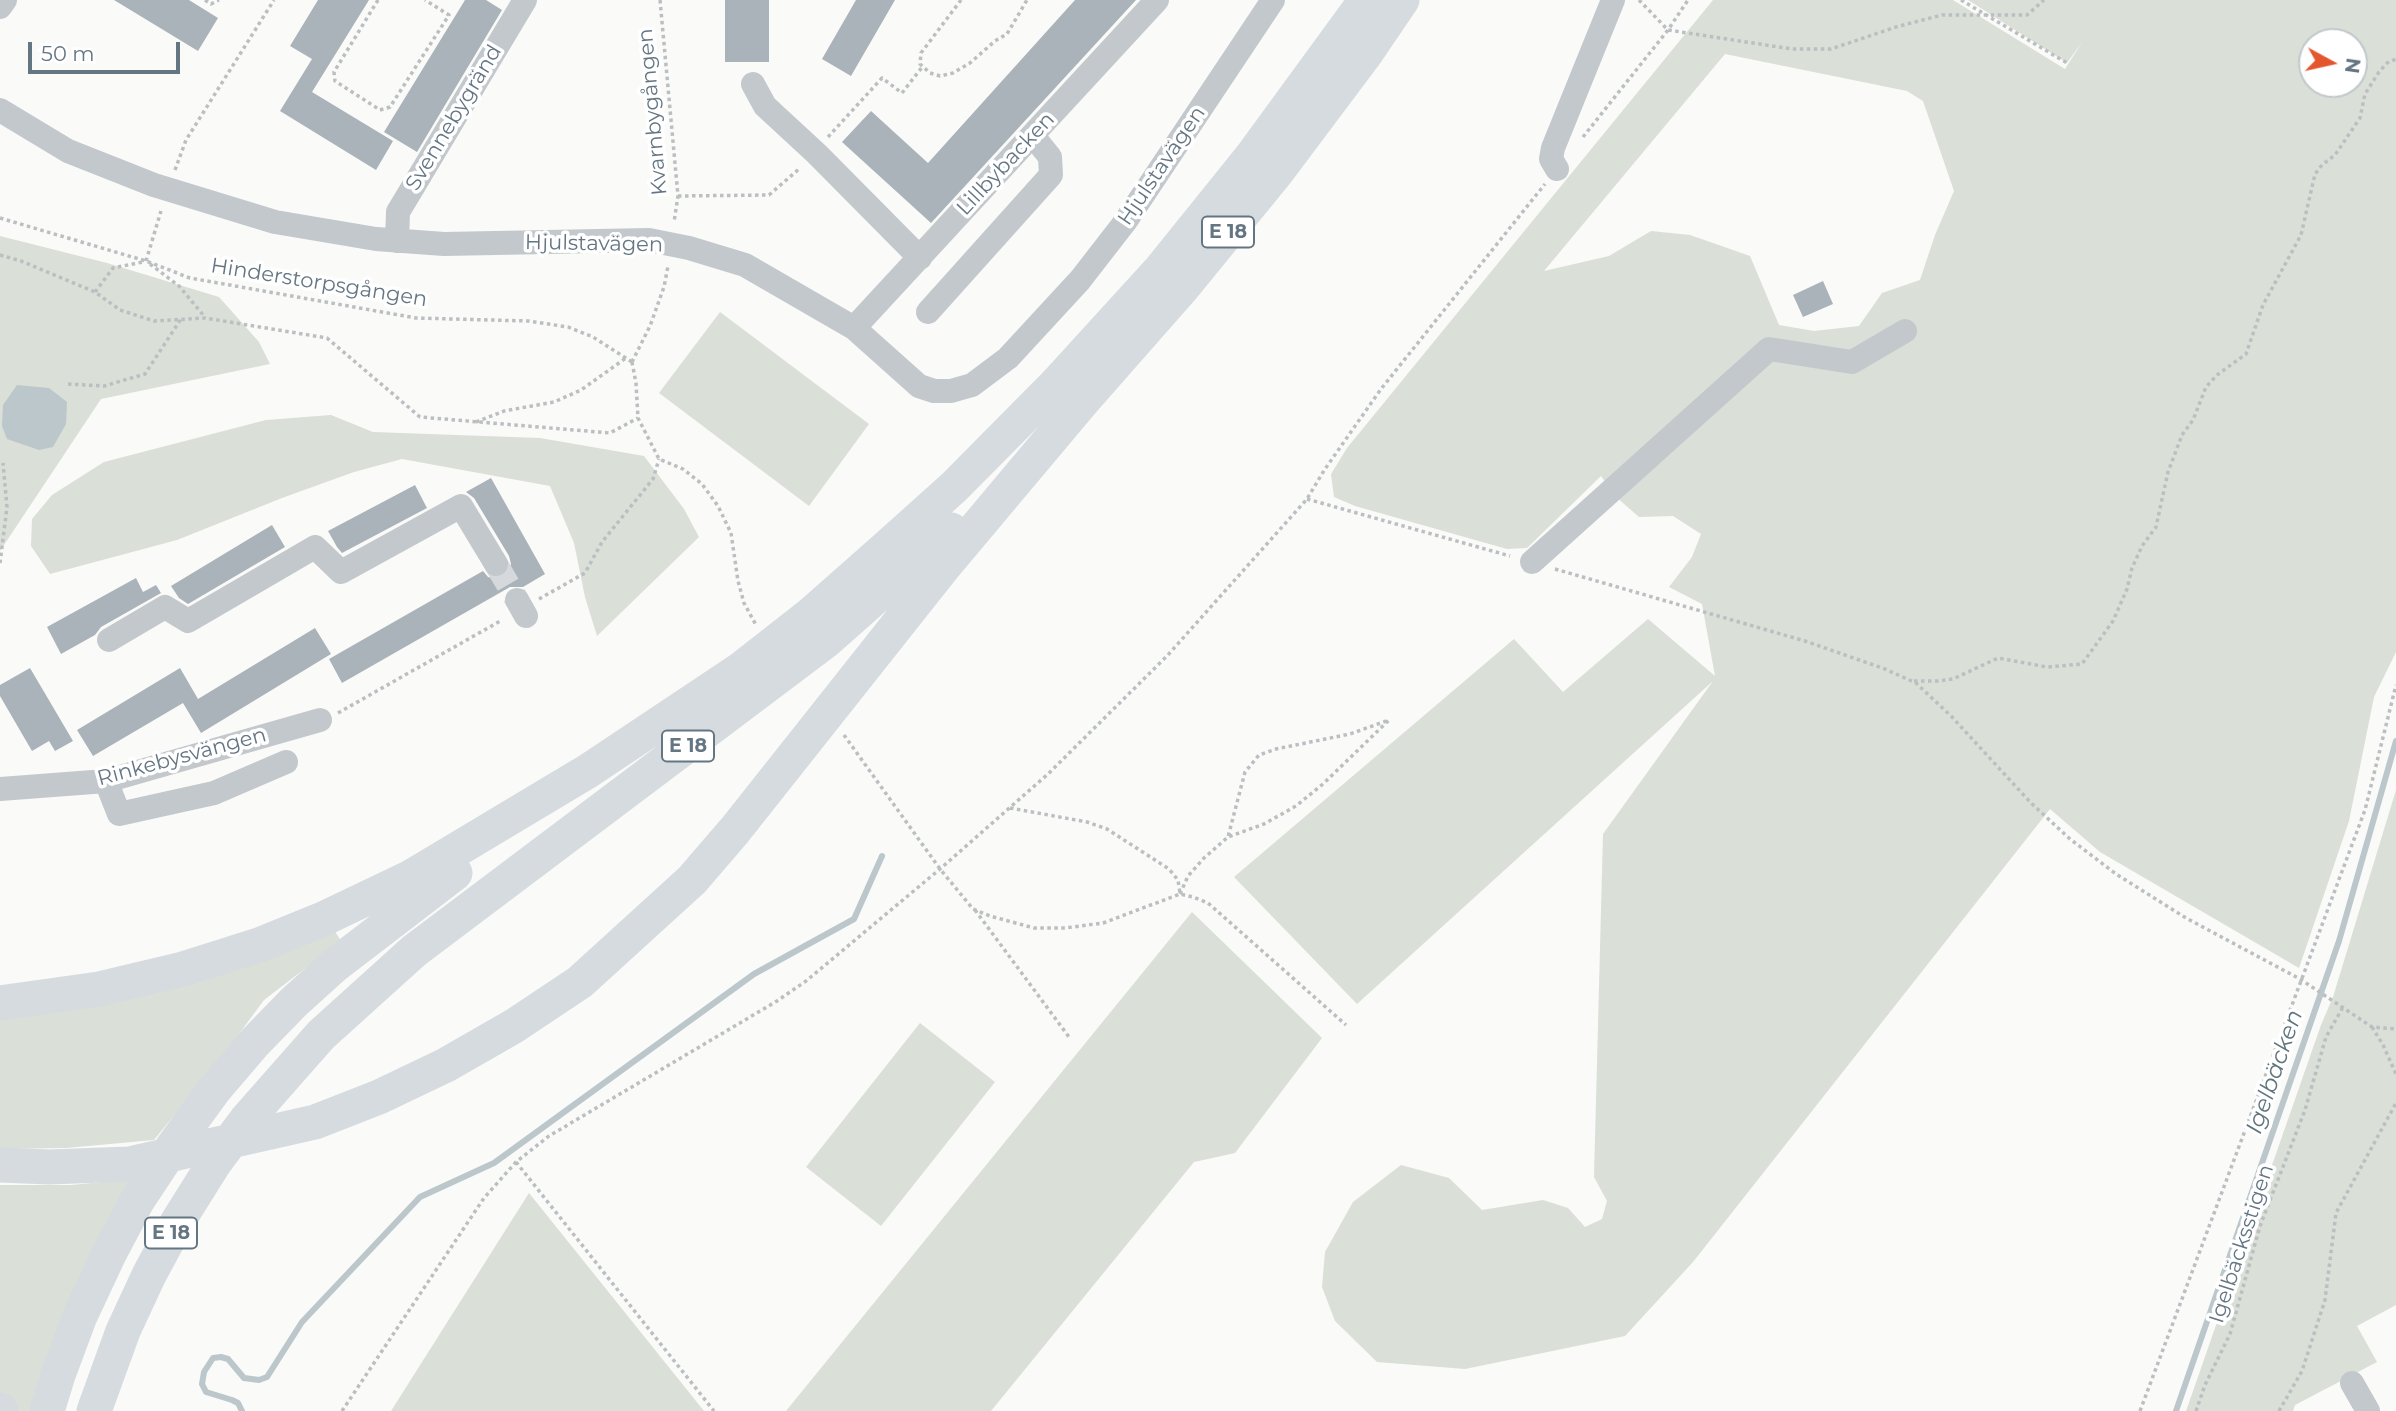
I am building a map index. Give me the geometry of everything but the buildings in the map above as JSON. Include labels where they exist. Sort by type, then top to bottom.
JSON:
[{"type":"highway","name":"E 18","points":[[47,1411],[80,1317],[137,1201],[214,1090],[255,1042],[335,965],[588,771],[741,669],[810,615],[954,486],[1057,383],[1161,269],[1252,156],[1366,0]]},
{"type":"highway","name":"E 18","points":[[94,1411],[123,1331],[178,1221],[215,1162],[284,1075],[349,1007],[414,951],[827,640],[975,507],[1081,403],[1183,287],[1276,173],[1402,0]]},
{"type":"highway","points":[[0,1166],[129,1164],[316,1122],[379,1097],[446,1065],[514,1026],[580,982],[701,870],[945,565],[1081,403]]},
{"type":"highway","points":[[0,1003],[99,989],[183,969],[259,945],[323,919],[411,877],[588,771]]},
{"type":"street","points":[[0,7],[5,0]]},
{"type":"street","name":"Svennebygränd","points":[[397,241],[398,212],[524,0]]},
{"type":"street","name":"Lillbybacken","points":[[854,328],[1157,0]]},
{"type":"street","name":"Hjulstavägen","points":[[0,110],[68,152],[154,185],[275,222],[397,241],[444,244],[649,240],[689,248],[745,265],[854,328],[919,386],[934,391],[951,391],[972,385],[1008,358],[1080,280],[1125,222],[1273,0]]},
{"type":"street","points":[[1557,169],[1551,159],[1552,148],[1613,0]]},
{"type":"street","points":[[754,84],[765,106],[809,159],[920,258]]},
{"type":"street","points":[[928,312],[1051,175],[1050,157],[1033,136]]},
{"type":"street","points":[[1532,562],[1769,349],[1852,362],[1905,331]]},
{"type":"street","points":[[109,640],[164,607],[188,621],[315,547],[341,572],[461,506],[496,564]]},
{"type":"street","name":"Rinkebysvängen","points":[[0,789],[106,781],[320,720]]},
{"type":"street","points":[[106,781],[119,814],[214,793],[286,762]]},
{"type":"street","points":[[2352,1383],[2368,1411]]},
{"type":"path","points":[[205,0],[211,4],[219,0]]},
{"type":"path","points":[[175,172],[186,139],[274,0]]},
{"type":"path","points":[[378,0],[334,72],[335,81],[380,110],[390,107],[449,15],[425,0]]},
{"type":"path","name":"Kvarnbygången","points":[[660,0],[678,196],[674,222]]},
{"type":"path","points":[[961,0],[921,53],[920,64],[930,73],[940,76],[953,73],[970,63],[1007,34],[1027,0]]},
{"type":"path","points":[[1639,0],[1668,30],[1793,49],[1832,49],[1896,27],[1942,15],[2027,15],[2044,0]]},
{"type":"path","points":[[1583,137],[1668,30],[1688,0]]},
{"type":"path","points":[[1961,0],[2067,63]]},
{"type":"path","points":[[1910,680],[1938,681],[1953,678],[1998,658],[2047,667],[2082,664],[2113,621],[2142,546],[2156,527],[2168,472],[2182,435],[2193,420],[2206,387],[2217,375],[2246,354],[2263,304],[2301,235],[2315,174],[2335,156],[2360,118],[2365,94],[2379,72],[2387,63],[2396,59]]},
{"type":"path","points":[[678,196],[769,195],[809,159],[882,78],[902,93],[923,66]]},
{"type":"path","points":[[342,1411],[484,1198],[516,1162],[549,1136],[796,987],[1010,808],[1167,656],[1307,499],[1381,389],[1557,169]]},
{"type":"path","points":[[146,261],[161,211]]},
{"type":"path","name":"Hinderstorpsgången","points":[[0,218],[146,261],[190,278],[415,318],[528,321],[568,327],[593,337],[632,362]]},
{"type":"path","points":[[0,255],[95,292],[120,310],[154,321],[205,318],[327,338],[420,417],[610,433],[638,418]]},
{"type":"path","points":[[668,260],[664,287],[650,326],[632,362],[638,418],[659,459],[683,469],[702,484],[718,506],[732,533],[738,582],[744,603],[758,630]]},
{"type":"path","points":[[95,292],[113,268],[146,261],[179,286],[205,318]]},
{"type":"path","points":[[68,384],[104,386],[145,374],[181,319]]},
{"type":"path","points":[[475,423],[504,411],[563,398],[581,390],[626,358]]},
{"type":"path","points":[[320,720],[345,710],[584,573],[602,542],[653,479],[659,459]]},
{"type":"path","points":[[0,563],[7,507],[4,463]]},
{"type":"path","points":[[1307,499],[1805,641],[1916,683],[1952,717],[2031,803],[2107,867],[2186,918],[2300,979],[2372,1027],[2396,1074]]},
{"type":"path","points":[[2140,1411],[2365,810],[2396,685]]},
{"type":"path","points":[[1180,894],[1188,876],[1228,837],[1264,824],[1296,806],[1323,785],[1389,720],[1350,734],[1259,755],[1245,772],[1228,837]]},
{"type":"path","points":[[844,735],[940,869],[974,909],[1069,1037]]},
{"type":"path","points":[[1010,808],[1087,822],[1107,829],[1169,869],[1178,880],[1180,894]]},
{"type":"path","points":[[974,909],[989,916],[1034,928],[1065,928],[1103,923],[1180,894],[1208,902],[1346,1024]]},
{"type":"path","name":"Igelbäcksstigen","points":[[2196,1411],[2230,1334],[2260,1226],[2305,1110],[2326,1037],[2343,1007]]},
{"type":"path","points":[[2372,1027],[2396,1029]]},
{"type":"path","points":[[2279,1411],[2302,1371],[2325,1300],[2336,1213],[2396,1103]]},
{"type":"path","points":[[516,1162],[714,1411]]},
{"type":"shaded area","points":[[1713,0],[1953,0],[2065,69],[2082,42],[2067,63],[1968,0],[2396,0],[2396,652],[2374,697],[2349,821],[2299,968],[2100,852],[2050,809],[1693,1262],[1625,1336],[1465,1369],[1377,1362],[1335,1321],[1322,1287],[1325,1252],[1353,1202],[1401,1165],[1449,1178],[1482,1210],[1543,1200],[1568,1208],[1585,1227],[1602,1219],[1607,1201],[1594,1177],[1603,834],[1713,681],[1357,1004],[1234,877],[1514,639],[1563,692],[1648,619],[1715,676],[1702,604],[1669,587],[1692,557],[1701,534],[1673,516],[1639,517],[1615,496],[1601,476],[1527,548],[1507,549],[1355,506],[1334,497],[1331,474],[1347,448]],"holes":[[[1725,54],[1907,91],[1923,101],[1954,191],[1920,280],[1882,293],[1859,326],[1814,331],[1779,325],[1750,256],[1690,235],[1651,231],[1609,256],[1544,271]]]},
{"type":"shaded area","points":[[0,236],[107,263],[219,297],[259,342],[270,364],[101,399],[0,551]]},
{"type":"shaded area","points":[[720,312],[869,424],[809,506],[659,393]]},
{"type":"shaded area","points":[[17,385],[49,388],[67,402],[66,424],[53,447],[39,450],[7,439],[2,426],[3,405]]},
{"type":"shaded area","points":[[331,415],[373,432],[540,438],[644,456],[684,509],[699,537],[597,636],[585,597],[574,543],[550,486],[402,459],[354,472],[177,540],[50,574],[31,546],[32,519],[52,495],[104,462],[266,420]]},
{"type":"shaded area","points":[[2396,790],[2396,1305],[2357,1326],[2377,1362],[2295,1405],[2293,1411],[2186,1411],[2333,997]]},
{"type":"shaded area","points":[[1192,912],[1322,1038],[1235,1153],[1194,1162],[991,1411],[786,1411]]},
{"type":"shaded area","points":[[333,928],[341,941],[264,1000],[154,1140],[66,1148],[0,1149],[0,1017]]},
{"type":"shaded area","points":[[920,1023],[995,1082],[881,1226],[806,1167]]},
{"type":"shaded area","points":[[134,1179],[31,1411],[0,1411],[0,1185],[71,1185]]},
{"type":"shaded area","points":[[529,1193],[704,1411],[391,1411]]},
{"type":"waterway","name":"Igelbäcken","points":[[2176,1411],[2339,941],[2396,741]]},
{"type":"waterway","points":[[242,1411],[238,1403],[206,1392],[202,1384],[204,1372],[213,1358],[228,1359],[244,1378],[259,1380],[267,1377],[302,1322],[420,1197],[494,1163],[754,974],[854,919],[882,856]]},
{"type":"tunnel","points":[[496,564],[517,600]]}]
